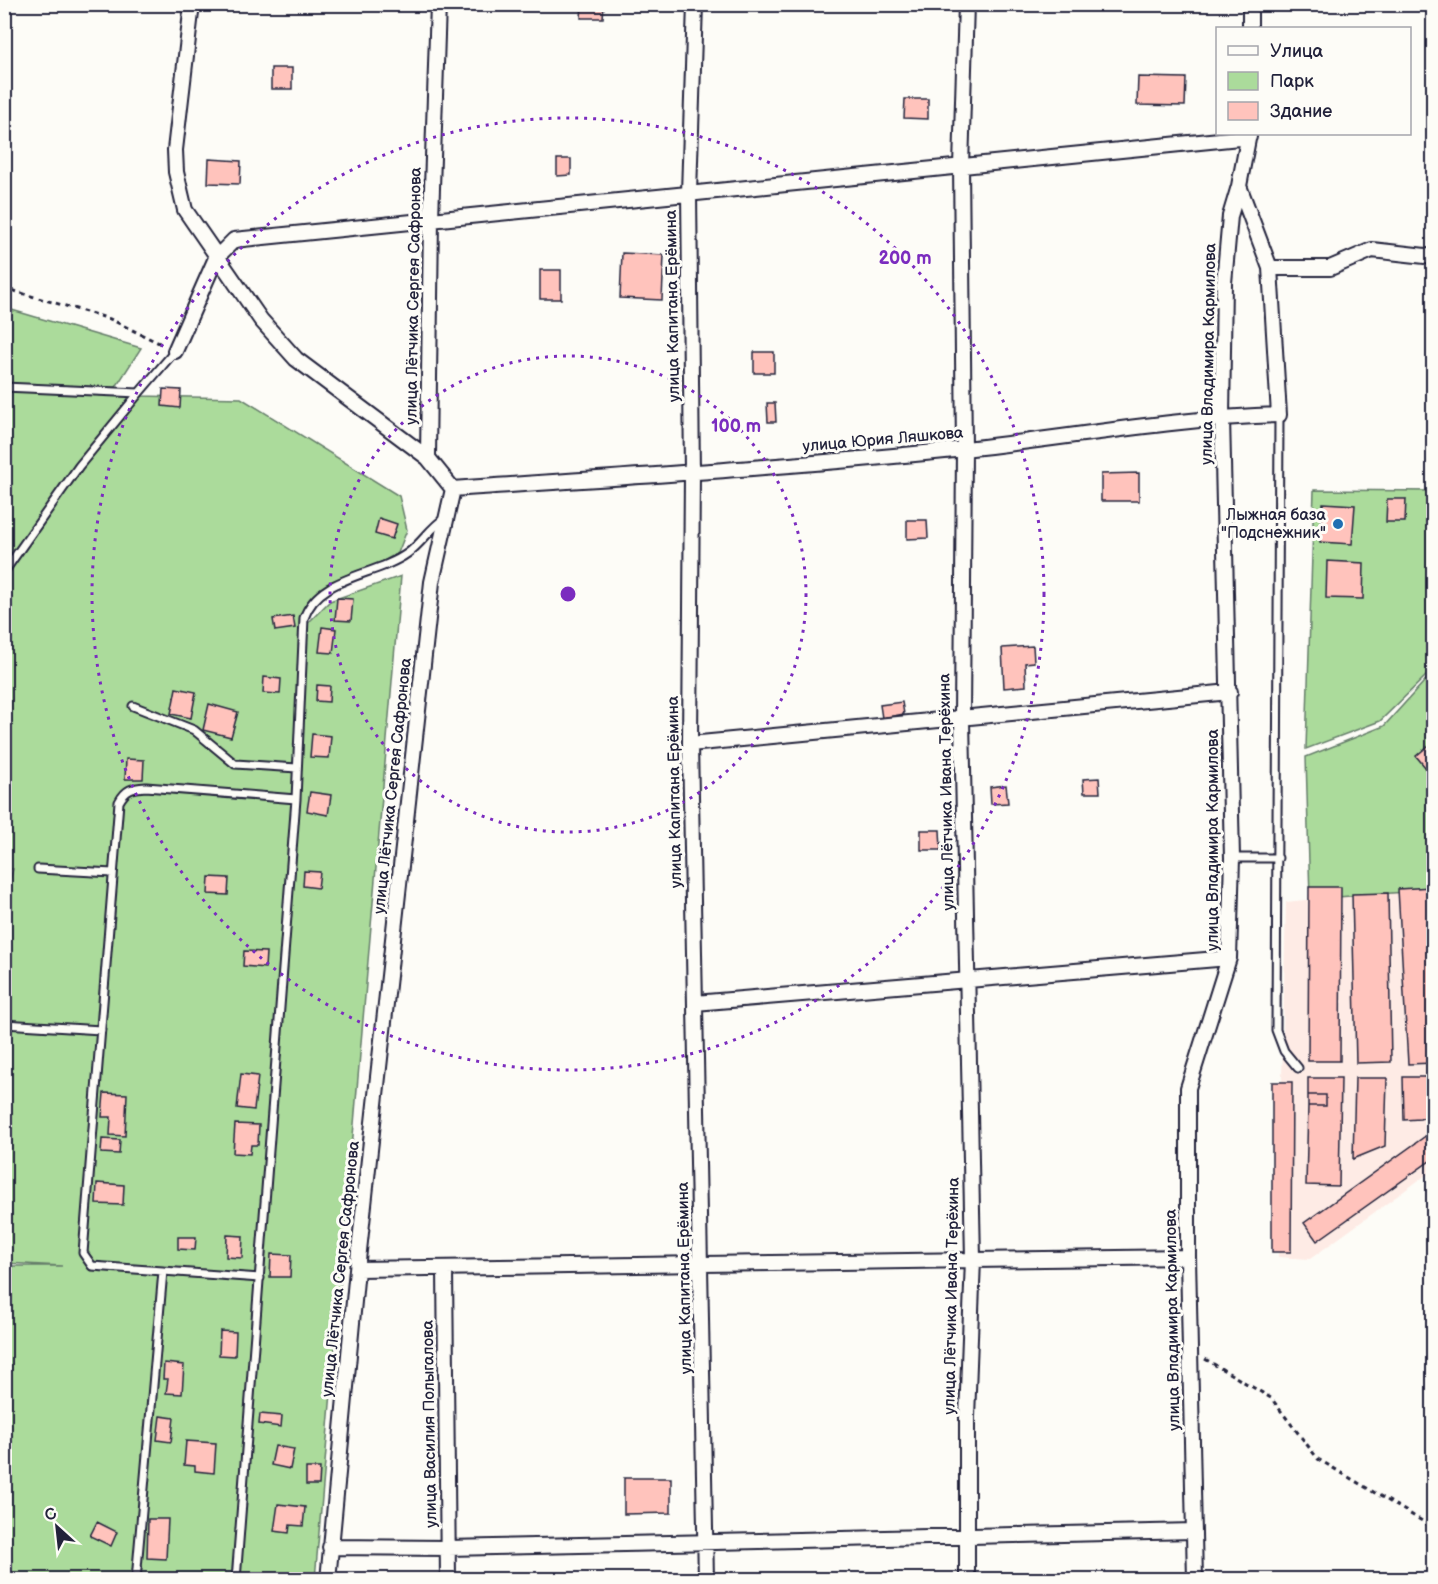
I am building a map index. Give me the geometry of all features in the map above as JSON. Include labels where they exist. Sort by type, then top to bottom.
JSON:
[{"type":"street","points":[[192,4],[177,128],[176,172],[185,210],[261,320],[296,358],[428,458],[453,489]]},
{"type":"street","name":"улица Лётчика Сергея Сафронова","points":[[428,458],[430,219],[438,4]]},
{"type":"street","name":"улица Капитана Ерёмина","points":[[695,4],[688,194],[692,473],[690,744],[702,1265],[706,1580]]},
{"type":"street","name":"улица Лётчика Ивана Терёхина","points":[[966,4],[961,166],[964,449],[962,719],[973,1259],[967,1417],[968,1580]]},
{"type":"street","points":[[1250,4],[1250,27]]},
{"type":"street","points":[[175,351],[216,258],[234,240],[1249,135]]},
{"type":"street","name":"улица Владимира Кармилова","points":[[1195,1580],[1188,1257],[1188,1088],[1229,958],[1233,858],[1222,417],[1224,283],[1230,216],[1239,186],[1249,135]]},
{"type":"street","points":[[1239,186],[1270,268],[1279,415]]},
{"type":"street","points":[[1270,268],[1330,268],[1372,250],[1434,257]]},
{"type":"street","name":"улица Юрия Ляшкова","points":[[453,489],[692,473],[964,449],[1222,417],[1279,415]]},
{"type":"street","name":"улица Лётчика Сергея Сафронова","points":[[328,1580],[357,1269],[432,582],[453,489]]},
{"type":"street","points":[[690,744],[1230,692]]},
{"type":"street","points":[[695,1003],[1229,958]]},
{"type":"street","points":[[357,1269],[445,1269],[497,1265],[702,1265],[1188,1257]]},
{"type":"street","name":"улица Василия Полыгалова","points":[[445,1269],[448,1580]]},
{"type":"street","points":[[330,1547],[448,1548],[1194,1531]]},
{"type":"lane","points":[[4,572],[79,466],[175,351]]},
{"type":"lane","points":[[4,387],[139,393]]},
{"type":"lane","points":[[1279,415],[1276,466],[1278,858],[1276,1030],[1284,1051],[1298,1068]]},
{"type":"lane","points":[[236,1580],[296,799],[304,618],[309,605],[329,588],[407,554],[431,527],[447,517]]},
{"type":"lane","points":[[133,706],[194,730],[236,764],[297,768]]},
{"type":"lane","points":[[260,1278],[92,1266],[82,1253],[119,802],[123,794],[131,788],[296,799]]},
{"type":"lane","points":[[1233,858],[1278,858]]},
{"type":"lane","points":[[38,869],[113,873]]},
{"type":"lane","points":[[4,1024],[101,1030]]},
{"type":"lane","points":[[136,1580],[163,1271]]},
{"type":"path","points":[[4,288],[110,319],[175,351]]},
{"type":"path","points":[[1190,1351],[1271,1398],[1318,1459],[1434,1528]]},
{"type":"shaded area","points":[[1432,887],[1433,1170],[1310,1259],[1278,1257],[1286,902]]},
{"type":"green space","points":[[5,308],[141,348],[116,387],[5,385]]},
{"type":"green space","points":[[5,388],[139,396],[241,398],[399,496],[407,530],[398,553],[315,598],[305,626],[330,601],[401,576],[315,1579],[5,1579],[5,1266],[62,1266],[5,1263],[4,903],[13,869],[4,869]]},
{"type":"green space","points":[[1314,490],[1433,491],[1434,662],[1429,673],[1380,721],[1306,749]]},
{"type":"green space","points":[[1433,672],[1433,890],[1310,899],[1306,757],[1384,726]]},
{"type":"building","points":[[582,4],[604,4],[603,18],[581,18]]},
{"type":"building","points":[[271,68],[292,68],[292,89],[271,89]]},
{"type":"building","points":[[1138,77],[1186,78],[1185,106],[1137,105]]},
{"type":"building","points":[[905,99],[928,99],[928,119],[904,118]]},
{"type":"building","points":[[209,159],[241,161],[240,184],[208,183]]},
{"type":"building","points":[[557,159],[571,159],[571,175],[557,176]]},
{"type":"building","points":[[622,253],[664,255],[662,300],[620,298]]},
{"type":"building","points":[[540,270],[561,270],[561,299],[540,299]]},
{"type":"building","points":[[754,352],[774,352],[774,373],[754,373]]},
{"type":"building","points":[[163,389],[181,390],[180,408],[162,406]]},
{"type":"building","points":[[767,403],[775,403],[776,422],[768,422]]},
{"type":"building","points":[[1139,473],[1139,501],[1101,501],[1101,474]]},
{"type":"building","points":[[1387,499],[1406,499],[1405,522],[1386,522]]},
{"type":"building","name":"Лыжная база \"Подснежник\"","points":[[1323,503],[1355,505],[1352,544],[1320,542]]},
{"type":"building","points":[[379,518],[397,524],[392,539],[375,534]]},
{"type":"building","points":[[907,520],[927,520],[928,538],[907,539]]},
{"type":"building","points":[[1327,561],[1364,563],[1363,599],[1326,598]]},
{"type":"building","points":[[337,598],[353,599],[351,621],[335,620]]},
{"type":"building","points":[[293,616],[295,628],[275,631],[273,619]]},
{"type":"building","points":[[322,627],[336,629],[333,653],[319,652]]},
{"type":"building","points":[[1033,646],[1034,662],[1025,663],[1026,686],[1004,688],[1002,648]]},
{"type":"building","points":[[264,677],[281,679],[280,694],[263,693]]},
{"type":"building","points":[[317,685],[330,686],[329,702],[316,701]]},
{"type":"building","points":[[176,688],[196,692],[191,718],[171,714]]},
{"type":"building","points":[[902,702],[904,714],[882,718],[880,705]]},
{"type":"building","points":[[209,704],[238,712],[231,737],[203,730]]},
{"type":"building","points":[[312,734],[331,736],[329,758],[310,757]]},
{"type":"building","points":[[1434,741],[1434,770],[1430,773],[1416,756]]},
{"type":"building","points":[[126,759],[144,760],[143,779],[125,779]]},
{"type":"building","points":[[1099,778],[1100,793],[1084,793],[1083,779]]},
{"type":"building","points":[[1006,785],[1008,803],[991,804],[990,787]]},
{"type":"building","points":[[310,792],[331,795],[328,815],[307,811]]},
{"type":"building","points":[[921,830],[940,830],[941,850],[921,850]]},
{"type":"building","points":[[304,871],[320,872],[318,888],[303,886]]},
{"type":"building","points":[[209,877],[229,878],[228,895],[208,894]]},
{"type":"building","points":[[1309,887],[1341,887],[1340,1061],[1308,1061]]},
{"type":"building","points":[[1432,887],[1434,1063],[1408,1064],[1398,889]]},
{"type":"building","points":[[1388,893],[1391,1062],[1356,1063],[1352,894]]},
{"type":"building","points":[[244,951],[266,952],[265,968],[243,966]]},
{"type":"building","points":[[241,1074],[258,1076],[254,1110],[237,1108]]},
{"type":"building","points":[[1403,1077],[1434,1077],[1434,1114],[1420,1119],[1404,1120]]},
{"type":"building","points":[[1308,1078],[1341,1078],[1339,1186],[1306,1185],[1308,1106],[1326,1106],[1326,1095],[1308,1095]]},
{"type":"building","points":[[1355,1078],[1387,1078],[1385,1146],[1353,1159]]},
{"type":"building","points":[[1272,1082],[1292,1082],[1291,1252],[1272,1252]]},
{"type":"building","points":[[104,1093],[127,1094],[125,1136],[110,1135],[111,1117],[102,1117]]},
{"type":"building","points":[[1308,1095],[1326,1095],[1326,1106],[1308,1106]]},
{"type":"building","points":[[235,1124],[259,1125],[258,1145],[251,1145],[250,1154],[233,1153]]},
{"type":"building","points":[[1434,1130],[1434,1158],[1317,1241],[1304,1223]]},
{"type":"building","points":[[102,1139],[120,1140],[119,1154],[101,1153]]},
{"type":"building","points":[[97,1183],[124,1185],[123,1205],[96,1204]]},
{"type":"building","points":[[227,1235],[243,1236],[242,1258],[226,1257]]},
{"type":"building","points":[[178,1237],[196,1237],[195,1250],[178,1249]]},
{"type":"building","points":[[271,1254],[291,1255],[290,1277],[270,1277]]},
{"type":"building","points":[[220,1331],[236,1332],[235,1356],[219,1355]]},
{"type":"building","points":[[164,1363],[184,1365],[182,1394],[166,1393],[168,1379],[163,1379]]},
{"type":"building","points":[[260,1414],[282,1416],[281,1427],[259,1424]]},
{"type":"building","points":[[160,1416],[174,1418],[171,1442],[157,1440]]},
{"type":"building","points":[[186,1441],[216,1443],[214,1473],[195,1471],[195,1466],[184,1465]]},
{"type":"building","points":[[275,1446],[294,1449],[290,1469],[271,1465]]},
{"type":"building","points":[[306,1468],[320,1468],[319,1485],[306,1485]]},
{"type":"building","points":[[624,1478],[671,1478],[671,1513],[624,1514]]},
{"type":"building","points":[[278,1504],[305,1507],[303,1526],[290,1525],[289,1533],[274,1531]]},
{"type":"building","points":[[148,1519],[168,1519],[166,1559],[147,1558]]},
{"type":"building","points":[[97,1522],[117,1532],[111,1546],[90,1536]]},
{"type":"place","name":"Лыжная база \"Подснежник\"","points":[[1338,524]]}]
